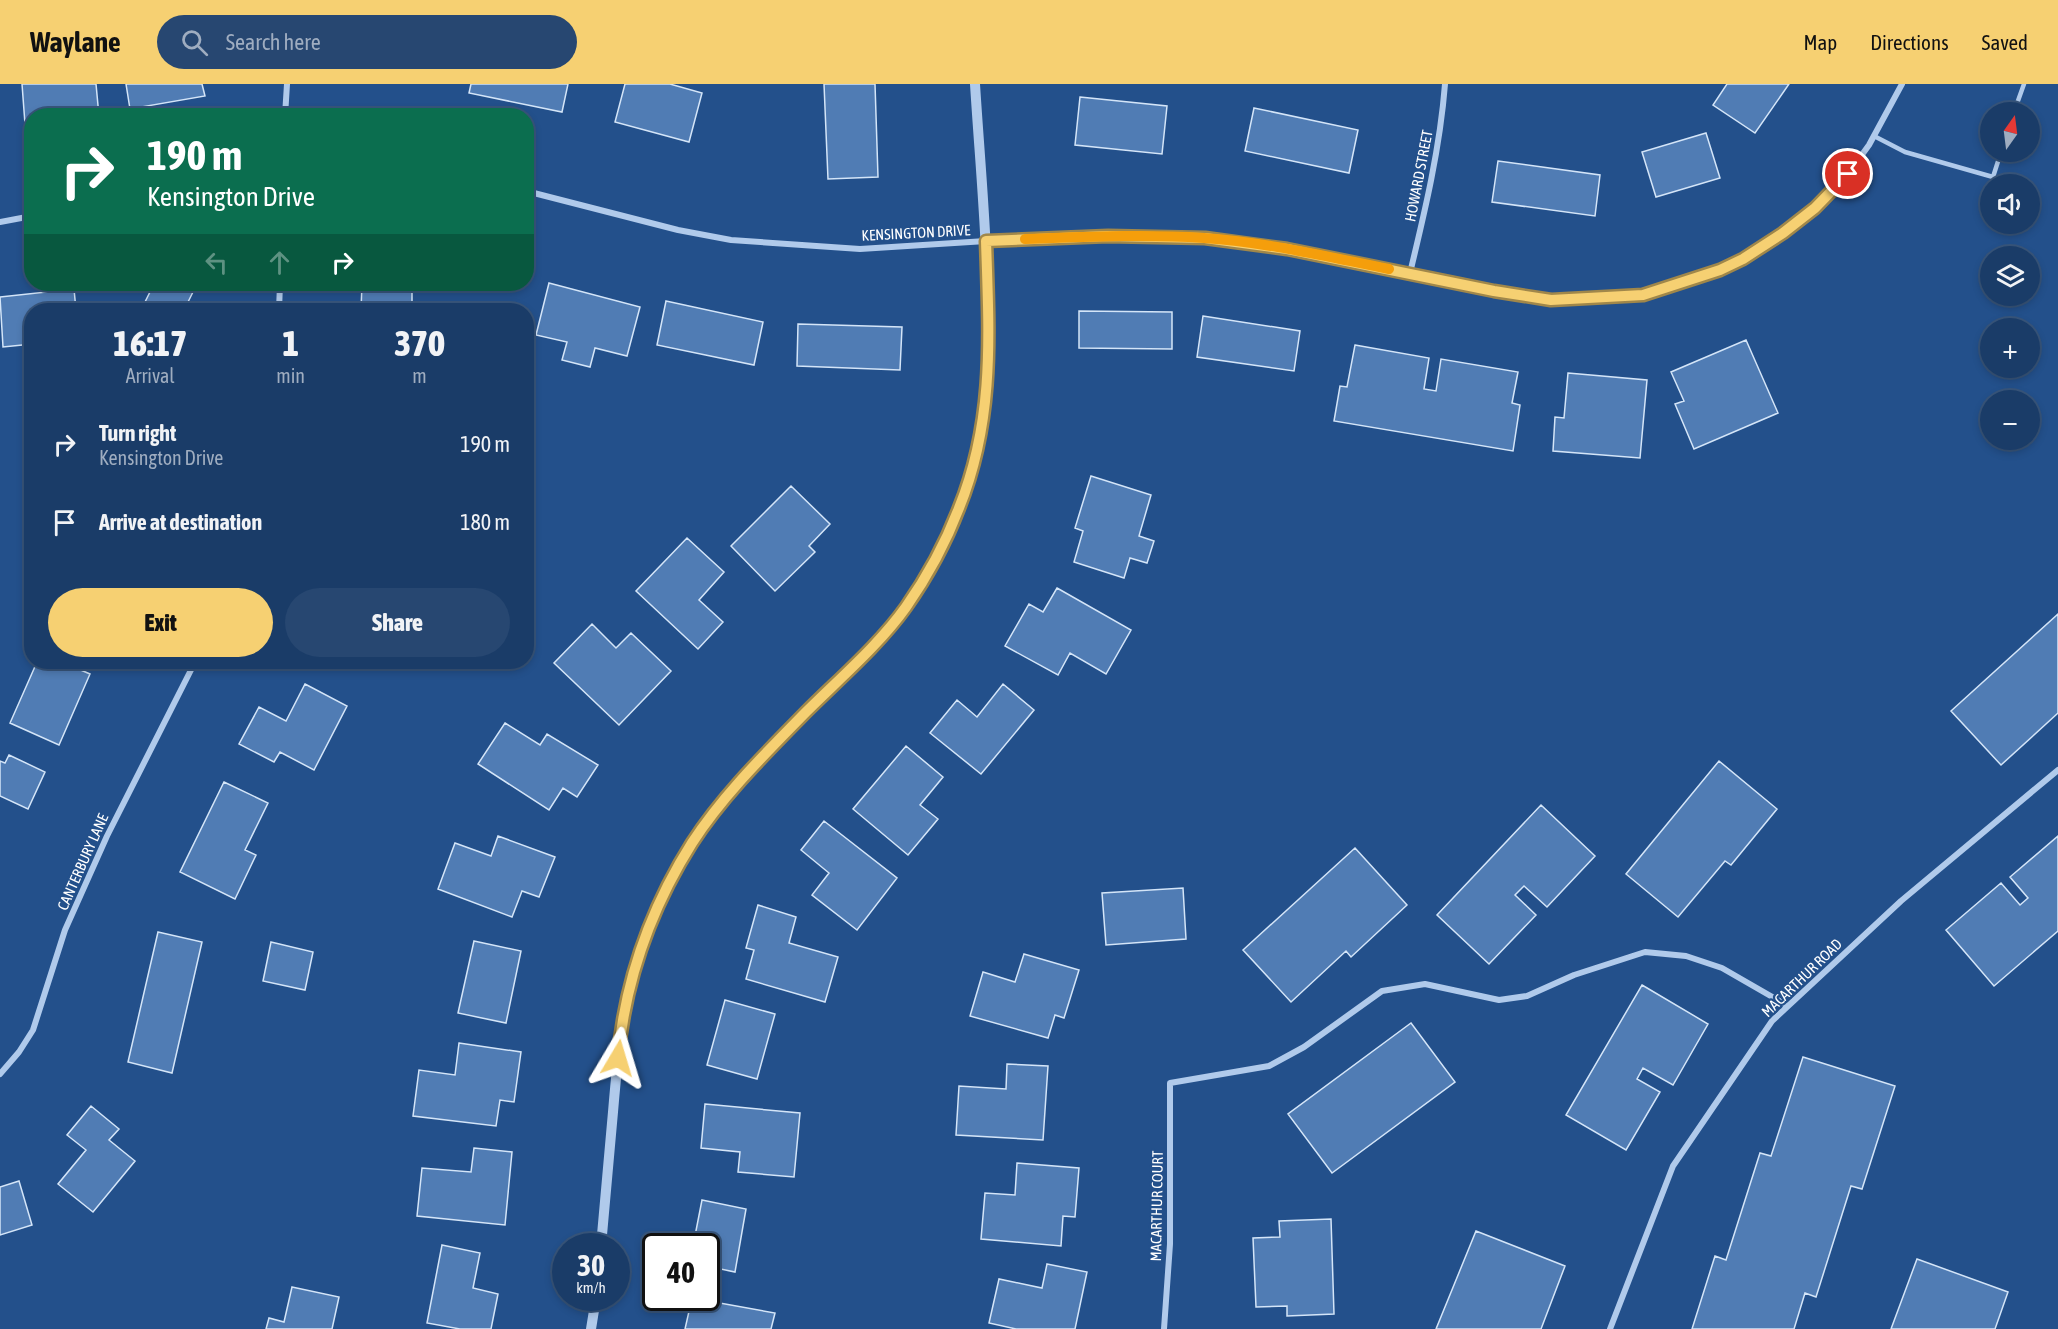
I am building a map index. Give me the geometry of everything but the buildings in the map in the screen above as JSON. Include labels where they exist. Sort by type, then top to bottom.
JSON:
[{"type":"street","points":[[286,108],[287,84]]},
{"type":"street","points":[[602,1233],[620,1034],[631,980],[645,936],[667,886],[693,842],[729,795],[790,728],[884,633],[906,607],[943,544],[972,473],[985,412],[990,345],[986,241],[975,84]]},
{"type":"street","name":"HOWARD STREET","points":[[1410,273],[1425,211],[1443,115],[1445,84]]},
{"type":"street","name":"KENSINGTON DRIVE","points":[[534,193],[678,230],[731,240],[860,249],[1108,236],[1205,238],[1287,249],[1494,291],[1551,300],[1643,295],[1720,270],[1743,259],[1783,233],[1815,208],[1848,174],[1874,136],[1902,84]]},
{"type":"street","points":[[0,222],[24,218]]},
{"type":"street","name":"CANTERBURY LANE","points":[[0,1074],[19,1052],[33,1030],[65,930],[107,836],[191,669]]},
{"type":"street","name":"MACARTHUR ROAD","points":[[1610,1329],[1672,1166],[1772,1021],[1901,901],[2058,770]]},
{"type":"street","name":"MACARTHUR COURT","points":[[1164,1329],[1170,1244],[1170,1083],[1269,1066],[1304,1047],[1382,991],[1425,984],[1499,1000],[1527,996],[1574,975],[1645,952],[1686,956],[1722,968],[1788,1006]]},
{"type":"street","points":[[591,1329],[594,1311]]},
{"type":"lane","points":[[2018,102],[2024,84]]},
{"type":"lane","points":[[1874,136],[1905,152],[1993,177],[1998,162]]},
{"type":"slow traffic","points":[[1025,239],[1108,236],[1205,238],[1287,249],[1389,269]]},
{"type":"route","points":[[618,1058],[620,1034],[631,980],[645,936],[667,886],[693,842],[729,795],[790,728],[884,633],[906,607],[943,544],[959,509],[972,473],[985,412],[990,345],[986,241],[1108,236],[1205,238],[1287,249],[1494,291],[1551,300],[1643,295],[1720,270],[1743,259],[1783,233],[1815,208],[1848,174]]}]
